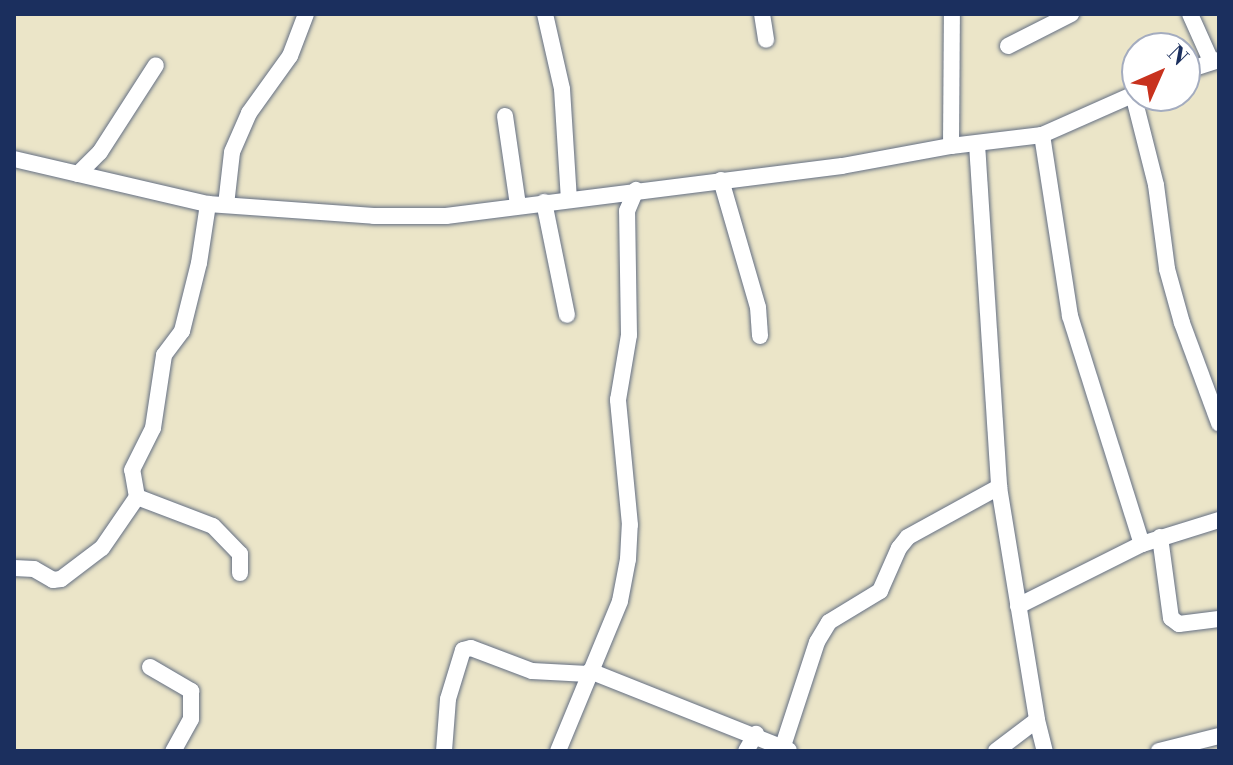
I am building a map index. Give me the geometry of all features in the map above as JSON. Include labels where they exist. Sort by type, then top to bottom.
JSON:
[{"type":"street","points":[[226,205],[232,152],[249,113],[290,56],[306,14]]},
{"type":"street","points":[[545,14],[562,89],[569,199]]},
{"type":"street","points":[[762,14],[766,40]]},
{"type":"street","points":[[951,146],[952,14]]},
{"type":"street","points":[[1008,46],[1071,14]]},
{"type":"street","points":[[1190,14],[1215,60]]},
{"type":"street","points":[[78,174],[100,152],[156,65]]},
{"type":"street","points":[[14,159],[208,204],[374,216],[446,216],[842,166],[951,146],[1042,135],[1121,99]]},
{"type":"street","points":[[1139,112],[1156,185],[1167,269],[1182,323],[1219,423]]},
{"type":"street","points":[[505,116],[518,205]]},
{"type":"street","points":[[1042,135],[1070,316],[1142,544]]},
{"type":"street","points":[[977,144],[999,487],[1037,720],[1045,751]]},
{"type":"street","points":[[100,152],[101,179]]},
{"type":"street","points":[[721,180],[758,307],[760,336]]},
{"type":"street","points":[[558,751],[624,589],[629,546],[618,400],[629,335],[627,211],[636,190]]},
{"type":"street","points":[[614,194],[627,211]]},
{"type":"street","points":[[544,202],[567,315]]},
{"type":"street","points":[[14,568],[34,569],[53,580],[61,579],[102,548],[137,497],[132,470],[153,428],[164,355],[182,331],[199,263],[208,204]]},
{"type":"street","points":[[444,751],[448,699],[463,650],[471,648],[532,671],[589,672],[786,748],[817,642],[829,622],[880,591],[899,548],[908,537],[999,487]]},
{"type":"street","points":[[137,497],[213,526],[240,554],[240,573]]},
{"type":"street","points":[[1018,606],[1142,544],[1219,520]]},
{"type":"street","points":[[1160,537],[1171,618],[1179,624],[1219,619]]},
{"type":"street","points":[[150,667],[191,691],[191,719],[173,751]]},
{"type":"street","points":[[996,751],[1037,720]]},
{"type":"street","points":[[746,751],[756,734]]},
{"type":"street","points":[[1159,751],[1219,736]]}]
